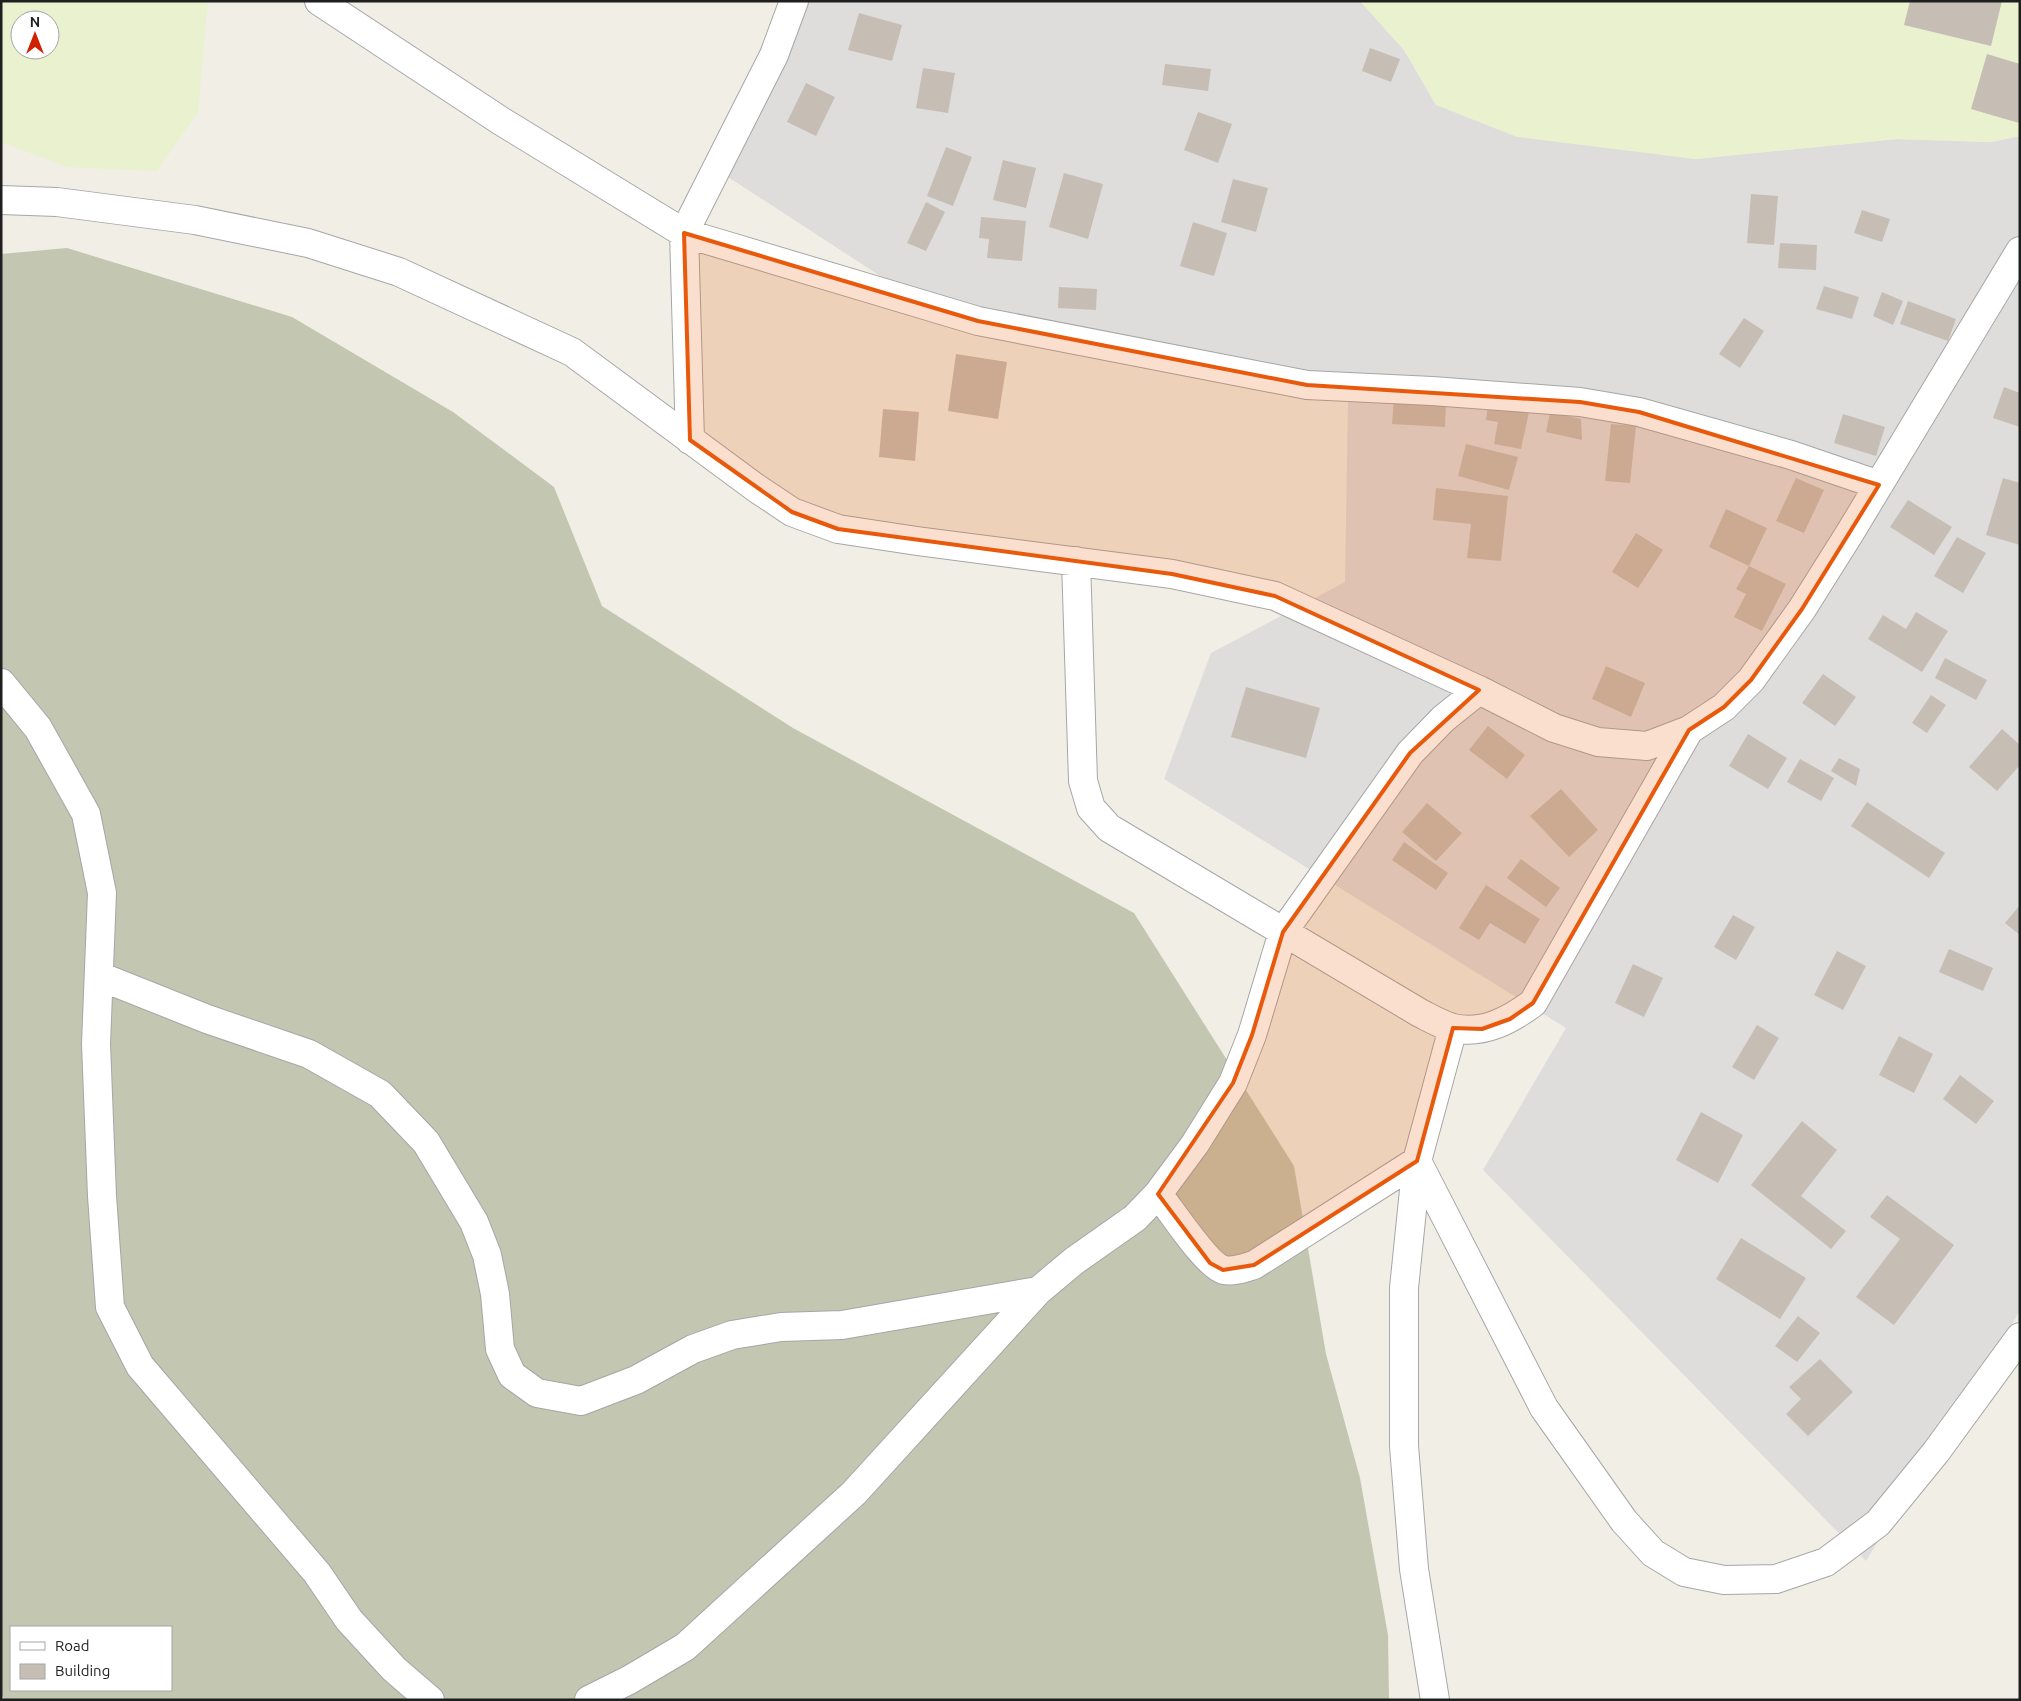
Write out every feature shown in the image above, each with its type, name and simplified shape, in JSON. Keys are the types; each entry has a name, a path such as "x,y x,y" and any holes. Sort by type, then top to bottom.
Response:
{"street":[{"path":"319,1 501,121 684,233 978,321 1307,385 1432,391 1580,402 1639,412 1880,484"},
{"path":"690,440 684,233 774,55 794,1"},
{"path":"1,200 57,202 195,220 308,243 399,272 572,352 690,440 792,512 838,529 1172,574 1276,596 1479,690 1554,728 1598,742 1647,746 1689,730 1724,707 1751,680 1802,610 2020,252"},
{"path":"1076,561 1083,781 1092,808 1109,828 1420,1013 1453,1028 1482,1029 1510,1019 1533,1003 1689,730"},
{"path":"1,683 38,728 86,814 102,893 98,1082 102,1196 110,1307 140,1366 316,1572 349,1620 394,1669 430,1700"},
{"path":"589,1700 629,1680 685,1646 847,1500 1038,1291 1074,1261 1136,1218 1158,1194 1233,1083 1252,1035 1283,932 1410,753 1443,719 1479,690"},
{"path":"99,976 208,1019 309,1054 380,1094 426,1142 474,1222 488,1262 495,1294 500,1349 512,1375 537,1393 581,1401 636,1380 693,1349 732,1335 780,1327 842,1325 1038,1291"},
{"path":"1434,1700 1414,1569 1404,1446 1404,1288 1417,1161 1453,1028"},
{"path":"1158,1194 1210,1262 1223,1270 1236,1270 1254,1265 1417,1161"},
{"path":"1417,1161 1544,1408 1624,1521 1653,1553 1684,1572 1724,1580 1776,1579 1826,1562 1878,1523 1936,1452 2020,1337"}],"highlighted area":[{"path":"684,233 978,321 1307,385 1580,402 1639,412 1879,485 1802,609 1751,680 1724,707 1689,730 1533,1003 1510,1019 1482,1029 1453,1028 1417,1161 1254,1265 1223,1270 1210,1263 1158,1194 1233,1083 1252,1035 1283,932 1410,753 1479,690 1275,596 1172,574 838,529 792,512 690,440"}],"shaded area":[{"path":"1,1 208,1 198,112 157,171 67,167 1,142"},
{"path":"801,1 1360,1 1404,50 1436,105 1695,159 1897,139 1991,142 2020,136 2020,1311 1866,1561 1483,1170 1566,1028 1164,779 1211,653 1345,582 1348,402 894,285 728,177"},
{"path":"1360,1 2020,1 2020,136 1991,142 1897,139 1695,159 1517,137 1436,105 1404,50"},
{"path":"67,248 292,317 453,412 554,487 602,606 793,728 1134,913 1294,1166 1326,1354 1360,1478 1388,1635 1389,1700 5,1700 1,1694 1,254"}],"building":[{"path":"1910,1 2002,1 1991,46 1904,25"},
{"path":"859,13 902,25 892,61 848,50"},
{"path":"1370,48 1400,59 1391,82 1362,71"},
{"path":"1987,54 2020,64 2019,123 1971,109"},
{"path":"1165,64 1211,69 1208,91 1162,85"},
{"path":"923,68 955,73 948,113 916,108"},
{"path":"806,83 835,97 816,136 787,122"},
{"path":"1198,112 1232,124 1218,163 1184,150"},
{"path":"946,147 972,157 953,206 927,196"},
{"path":"1003,160 1036,168 1026,208 993,200"},
{"path":"1064,173 1103,184 1088,239 1049,227"},
{"path":"1233,179 1268,188 1256,232 1221,222"},
{"path":"1751,194 1778,196 1774,245 1747,243"},
{"path":"926,202 945,212 926,251 907,243"},
{"path":"1862,210 1890,219 1882,242 1854,233"},
{"path":"981,217 1026,221 1022,261 987,258 989,239 979,238"},
{"path":"1193,222 1227,233 1214,276 1180,266"},
{"path":"1780,243 1817,245 1816,270 1778,268"},
{"path":"1824,286 1859,297 1852,319 1816,309"},
{"path":"1059,287 1097,289 1096,310 1058,308"},
{"path":"1882,292 1903,301 1893,325 1873,316"},
{"path":"1908,301 1956,319 1948,341 1900,324"},
{"path":"1744,318 1764,331 1740,368 1719,354"},
{"path":"956,354 1007,362 998,419 948,411"},
{"path":"2004,387 2020,393 2020,427 1993,418"},
{"path":"1394,398 1446,401 1445,427 1392,424"},
{"path":"1488,405 1529,412 1521,449 1494,444 1498,422 1486,420"},
{"path":"883,409 919,412 915,461 879,457"},
{"path":"1550,412 1581,419 1582,440 1546,432"},
{"path":"1843,414 1885,427 1876,456 1834,443"},
{"path":"1611,424 1636,426 1630,483 1605,481"},
{"path":"1466,444 1518,457 1509,490 1458,476"},
{"path":"1796,478 1824,490 1804,533 1776,521"},
{"path":"2003,478 2020,483 2020,545 1986,535"},
{"path":"1436,488 1508,496 1501,561 1467,558 1471,524 1433,520"},
{"path":"1908,500 1952,527 1934,555 1890,527"},
{"path":"1726,509 1767,528 1749,566 1709,547"},
{"path":"1636,533 1663,550 1638,588 1612,572"},
{"path":"1957,537 1986,553 1963,593 1934,576"},
{"path":"1749,566 1786,584 1762,631 1734,617 1746,594 1736,589"},
{"path":"1916,612 1948,631 1922,672 1868,639 1883,615 1906,629"},
{"path":"1945,658 1987,680 1976,700 1935,678"},
{"path":"1606,666 1645,683 1631,717 1592,699"},
{"path":"1823,674 1856,697 1835,726 1802,703"},
{"path":"1246,687 1320,708 1306,758 1231,737"},
{"path":"1931,695 1946,705 1927,733 1912,723"},
{"path":"1488,726 1525,755 1507,779 1469,750"},
{"path":"2002,729 2020,745 2020,765 1997,791 1969,767"},
{"path":"1748,734 1787,758 1768,789 1729,766"},
{"path":"1839,758 1860,769 1856,786 1831,771"},
{"path":"1800,759 1834,778 1821,801 1787,782"},
{"path":"1561,789 1598,830 1569,857 1530,816"},
{"path":"1867,802 1945,853 1929,878 1851,826"},
{"path":"1427,803 1462,833 1436,861 1402,832"},
{"path":"1404,842 1448,873 1436,890 1392,860"},
{"path":"1521,859 1560,888 1546,907 1507,878"},
{"path":"1486,885 1540,919 1525,944 1490,923 1479,940 1459,928"},
{"path":"2020,905 2020,935 2005,923"},
{"path":"1733,915 1755,927 1736,960 1714,947"},
{"path":"1949,949 1993,968 1983,991 1939,972"},
{"path":"1837,951 1866,966 1843,1010 1814,995"},
{"path":"1633,964 1663,978 1644,1017 1615,1003"},
{"path":"1757,1025 1779,1038 1754,1080 1732,1067"},
{"path":"1899,1036 1933,1054 1914,1093 1879,1075"},
{"path":"1960,1075 1994,1101 1976,1124 1943,1099"},
{"path":"1701,1112 1743,1135 1718,1183 1676,1160"},
{"path":"1802,1121 1837,1150 1801,1196 1846,1231 1831,1249 1751,1185"},
{"path":"1887,1195 1954,1245 1894,1325 1856,1297 1900,1239 1870,1217"},
{"path":"1741,1238 1806,1278 1780,1319 1716,1279"},
{"path":"1798,1316 1820,1333 1797,1362 1775,1346"},
{"path":"1820,1359 1853,1392 1808,1436 1786,1414 1801,1399 1789,1387"}]}
